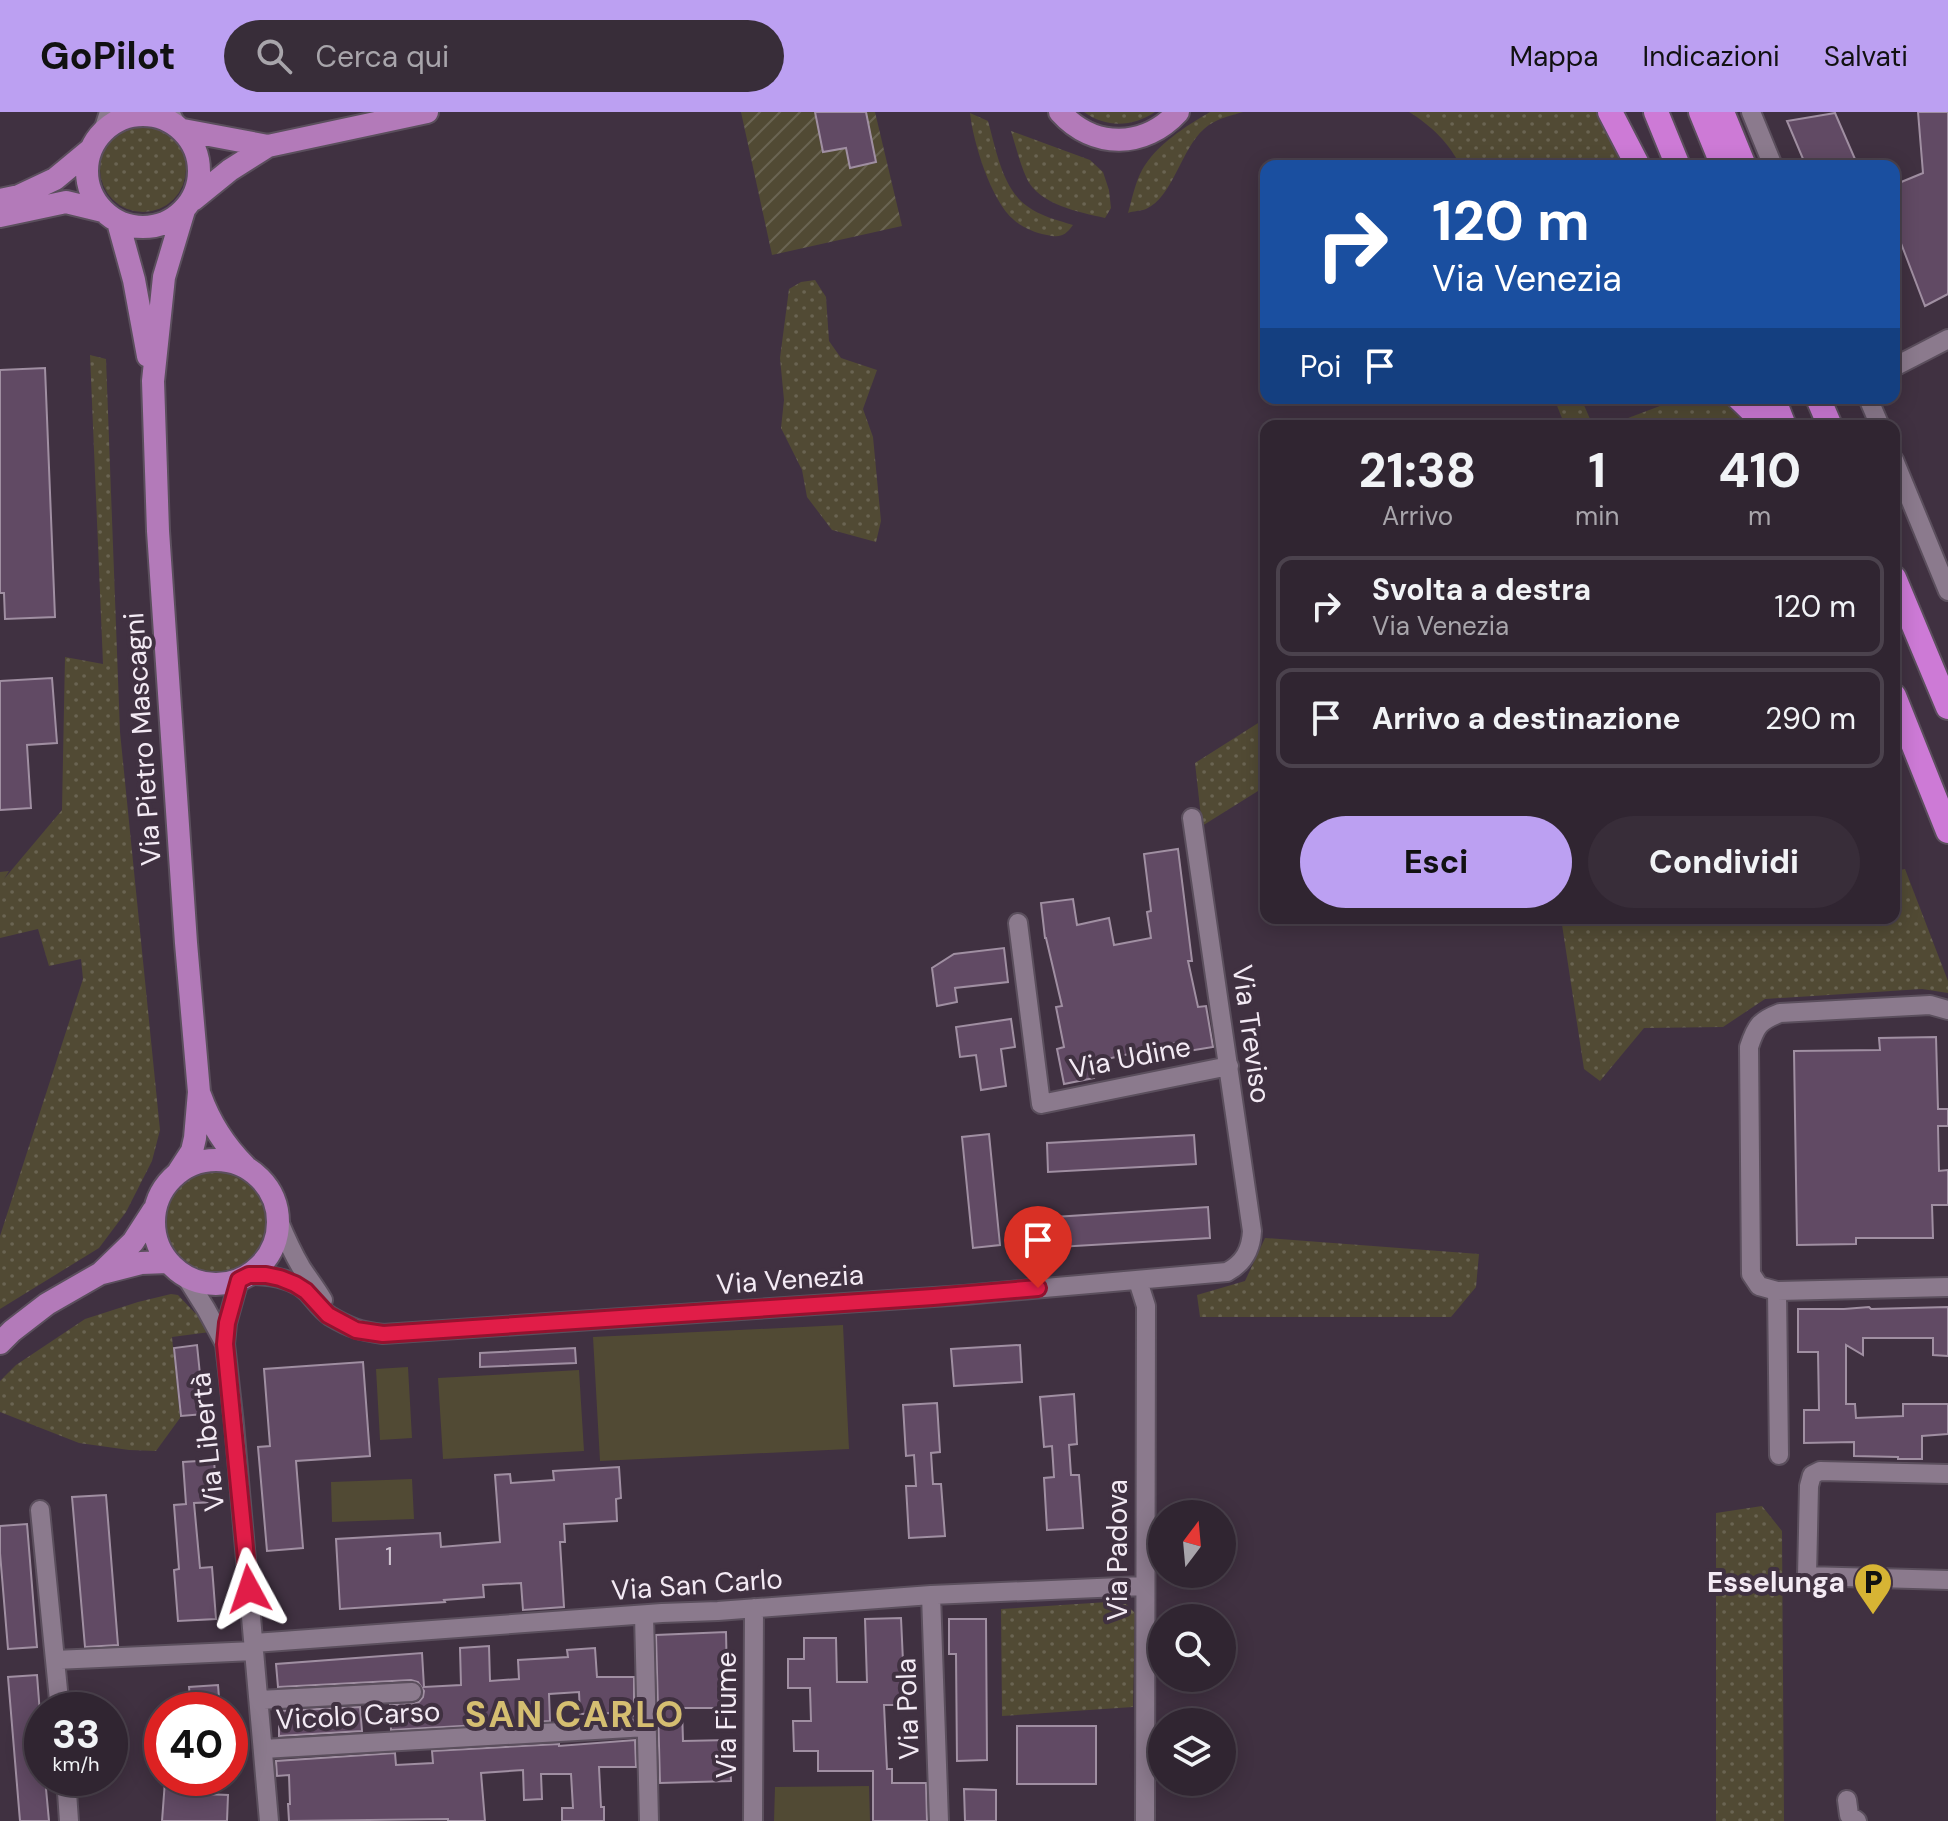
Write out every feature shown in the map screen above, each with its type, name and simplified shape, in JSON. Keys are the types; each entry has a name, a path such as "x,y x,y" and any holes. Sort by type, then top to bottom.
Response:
{"highway":[{"path":"1613,112 1635,160"},
{"path":"1656,112 1676,160"},
{"path":"1701,112 1721,160"},
{"path":"1722,112 1742,160"},
{"path":"1745,404 1762,420"},
{"path":"1900,592 1948,707"},
{"path":"1900,711 1948,831"}],"main road":[{"path":"0,216 66,202 135,227 153,227 170,221 230,170 268,146 427,112"},
{"path":"1043,112 1063,115 1087,133 1124,140 1161,128 1178,112"},
{"path":"0,200 19,196 55,179 101,131 125,117 151,114 268,146"},
{"path":"176,122 194,146 200,164 199,183 188,206"},
{"path":"101,131 87,162 86,176 89,189 110,216"},
{"name":"Via Pietro Mascagni","path":"179,1171 192,1151 199,1092 158,531 153,381 164,277 188,206"},
{"name":"Via Pietro Mascagni","path":"110,216 134,280 153,381"},
{"name":"Via Pietro Mascagni","path":"199,1092 219,1135 246,1167"},
{"path":"0,1343 47,1304 101,1273 133,1242 154,1210 163,1188 179,1171 191,1164 219,1159 246,1167 256,1174 277,1207 278,1230 265,1260 244,1278 212,1284 199,1282 186,1277 168,1262 154,1232 154,1210"},
{"path":"101,1273 141,1263 168,1262"}],"street":[{"path":"1751,112 1771,160"},
{"path":"1900,364 1948,339"},
{"path":"1900,475 1948,591"},
{"name":"Via Treviso","path":"1192,818 1252,1231 1251,1244 1245,1257"},
{"name":"Via Udine","path":"1018,923 1041,1104 1229,1066"},
{"path":"1948,1010 1930,1005 1780,1013 1765,1019 1755,1029 1749,1047 1751,1274 1759,1286 1777,1291 1948,1287"},
{"path":"278,1219 302,1269 336,1319"},
{"name":"Via Venezia","path":"244,1278 266,1275 295,1284 306,1291 328,1315 356,1330 383,1334 1138,1281 1227,1272 1238,1266 1245,1257"},
{"name":"Via Libertà","path":"186,1277 225,1344"},
{"name":"Via Libertà","path":"244,1278 227,1323 225,1344 269,1821"},
{"name":"Via Padova","path":"1138,1281 1146,1306 1145,1821"},
{"path":"1777,1291 1779,1455"},
{"path":"1948,1474 1820,1471 1812,1475 1809,1486 1807,1576 1948,1580"},
{"path":"40,1510 58,1692"},
{"name":"Via San Carlo","path":"55,1660 125,1658 644,1615 931,1595 1144,1586"},
{"name":"Via Pola","path":"931,1595 939,1821"},
{"name":"Via Fiume","path":"753,1821 754,1608"},
{"path":"644,1615 649,1821"},
{"path":"259,1700 412,1692"},
{"name":"Vicolo Carso","path":"263,1749 647,1727"},
{"path":"67,1796 69,1821"},
{"path":"1847,1800 1849,1815 1857,1821"}],"shaded area":[{"path":"741,112 875,112 902,226 772,255"},
{"path":"1084,112 1155,112 1138,121 1120,124 1101,121"},
{"path":"1210,112 1243,112 1217,120 1204,129 1155,203 1146,209 1128,213 1137,180 1155,152"},
{"path":"1409,112 1598,112 1619,160 1457,160 1439,135"},
{"path":"970,113 988,121 1001,167 1018,198 1037,212 1073,225 1067,232 1055,236 1038,233 1021,225 1006,211 984,170"},
{"path":"143,126 167,133 179,145 186,169 179,193 167,205 143,212 119,205 107,193 100,169 107,145 119,133"},
{"path":"1011,131 1090,160 1103,172 1111,208 1105,218 1061,206 1033,188"},
{"path":"815,280 826,297 829,341 841,358 877,370 863,409 873,437 881,521 876,542 832,530 807,497 802,470 781,428 784,400 780,358 789,289 801,282"},
{"path":"90,355 106,359 120,732 160,1130 152,1161 126,1212 99,1248 0,1309 0,1236 83,979 81,959 49,966 38,929 0,938 0,872 9,871 4,879 62,810 65,657 103,664"},
{"path":"1556,404 1584,404 1590,420 1563,420"},
{"path":"1665,404 1732,404 1741,420 1623,420"},
{"path":"1260,722 1260,790 1202,826 1195,763"},
{"path":"1905,869 1948,981 1948,993 1922,989 1765,999 1723,1027 1644,1028 1600,1081 1584,1069 1562,924 1900,924 1900,870"},
{"path":"215,1168 235,1172 253,1183 264,1201 268,1221 264,1241 253,1259 235,1270 215,1274 195,1270 177,1259 166,1241 162,1221 166,1201 177,1183 195,1172"},
{"path":"1265,1238 1479,1254 1476,1287 1451,1317 1200,1317 1197,1295 1245,1281"},
{"path":"171,1294 178,1295 195,1313 203,1313 210,1332 172,1337 180,1418 156,1451 79,1443 0,1412 0,1381 16,1365 85,1319"},
{"path":"843,1325 849,1449 600,1461 593,1337"},
{"path":"408,1367 412,1438 380,1440 376,1369"},
{"path":"579,1370 584,1451 443,1459 438,1378"},
{"path":"412,1479 414,1519 332,1522 331,1482"},
{"path":"1762,1506 1782,1531 1784,1821 1716,1821 1716,1513"},
{"path":"1123,1601 1135,1613 1133,1707 1002,1716 1001,1609"},
{"path":"869,1786 870,1821 774,1821 775,1787"}],"building":[{"path":"815,112 866,112 876,162 850,168 846,148 823,152"},
{"path":"1918,112 1948,112 1948,294 1925,306 1900,241 1900,183 1923,173"},
{"path":"1835,113 1855,160 1803,160 1787,121"},
{"path":"45,368 55,617 5,619 4,593 0,593 0,370"},
{"path":"52,678 57,743 27,745 31,808 0,810 0,681"},
{"path":"1178,849 1192,961 1188,961 1198,1007 1206,1006 1213,1047 1182,1052 1180,1042 1090,1063 1094,1078 1064,1084 1057,1049 1064,1047 1056,1007 1062,1006 1045,938 1041,903 1073,899 1077,925 1109,918 1114,945 1151,938 1144,854"},
{"path":"1004,948 1008,982 955,988 957,1002 937,1006 932,968 954,954"},
{"path":"1011,1019 1015,1047 1001,1049 1006,1086 981,1090 976,1055 960,1057 956,1027"},
{"path":"1936,1037 1938,1109 1948,1109 1948,1126 1938,1126 1939,1171 1948,1170 1948,1205 1932,1205 1933,1238 1856,1238 1856,1244 1797,1245 1794,1051 1880,1050 1879,1038"},
{"path":"989,1134 1000,1245 973,1248 962,1137"},
{"path":"1194,1135 1196,1164 1048,1172 1047,1143"},
{"path":"1208,1207 1210,1238 1041,1248 1039,1218"},
{"path":"1948,1307 1948,1356 1933,1355 1933,1338 1863,1338 1863,1355 1846,1345 1846,1404 1855,1404 1856,1418 1903,1416 1903,1404 1948,1404 1948,1434 1922,1436 1922,1459 1854,1456 1854,1442 1804,1443 1804,1410 1819,1410 1818,1352 1798,1352 1798,1309"},
{"path":"197,1345 204,1414 181,1416 174,1348"},
{"path":"1020,1345 1022,1382 954,1386 951,1349"},
{"path":"575,1348 576,1363 480,1367 480,1353"},
{"path":"363,1362 370,1456 296,1461 303,1548 267,1551 258,1447 270,1446 264,1369"},
{"path":"1074,1394 1077,1444 1069,1445 1071,1475 1079,1475 1083,1528 1047,1530 1044,1478 1054,1477 1052,1446 1044,1447 1040,1397"},
{"path":"937,1403 940,1452 931,1453 933,1484 941,1484 945,1536 909,1538 906,1486 916,1486 914,1455 906,1456 903,1405"},
{"path":"214,1460 217,1502 194,1503 200,1568 212,1567 216,1619 178,1621 174,1570 179,1569 174,1505 186,1504 183,1462"},
{"path":"619,1467 621,1498 616,1499 617,1521 564,1524 565,1542 560,1542 564,1607 523,1610 521,1583 483,1585 484,1597 340,1609 336,1539 440,1533 441,1547 500,1542 495,1475 510,1474 511,1483 554,1480 553,1471"},
{"path":"106,1495 118,1645 85,1647 72,1497"},
{"path":"27,1524 37,1647 8,1649 0,1526"},
{"path":"901,1618 905,1705 884,1705 887,1769 892,1769 892,1783 926,1783 927,1821 873,1821 873,1771 818,1771 818,1751 794,1751 793,1721 811,1721 810,1688 788,1688 788,1659 804,1659 804,1638 836,1638 837,1682 867,1682 865,1619"},
{"path":"949,1619 986,1619 987,1760 957,1761 956,1654 949,1654"},
{"path":"726,1632 727,1678 734,1678 734,1708 682,1708 683,1741 729,1740 731,1781 660,1783 656,1635"},
{"path":"489,1646 490,1681 519,1679 518,1660 568,1657 567,1650 595,1648 597,1677 634,1677 634,1716 580,1714 579,1692 549,1694 550,1721 391,1730 390,1705 419,1702 424,1691 418,1682 278,1687 276,1664 422,1653 424,1687 461,1685 460,1648"},
{"path":"37,1675 38,1692 24,1692 24,1796 47,1796 49,1821 20,1821 8,1677"},
{"path":"218,1685 219,1692 189,1692 189,1687"},
{"path":"360,1707 362,1731 279,1736 279,1711"},
{"path":"1017,1726 1096,1726 1096,1784 1017,1784"},
{"path":"635,1740 636,1767 599,1767 604,1821 562,1821 562,1808 573,1808 571,1774 541,1774 542,1799 524,1800 523,1770 481,1773 485,1821 289,1821 289,1775 277,1776 276,1761 395,1753 396,1765 433,1763 432,1751"},
{"path":"964,1789 996,1790 996,1821 965,1821"},
{"path":"164,1796 228,1796 227,1821 162,1821"}],"place":[{"name":"Esselunga","path":"1873,1616"}],"district":[{"name":"SAN CARLO","path":"575,1714"}],"route":[{"path":"249,1589 225,1344 233,1296 239,1280 249,1275 266,1275 295,1284 306,1291 328,1315 356,1330 383,1334 1038,1288"}]}
